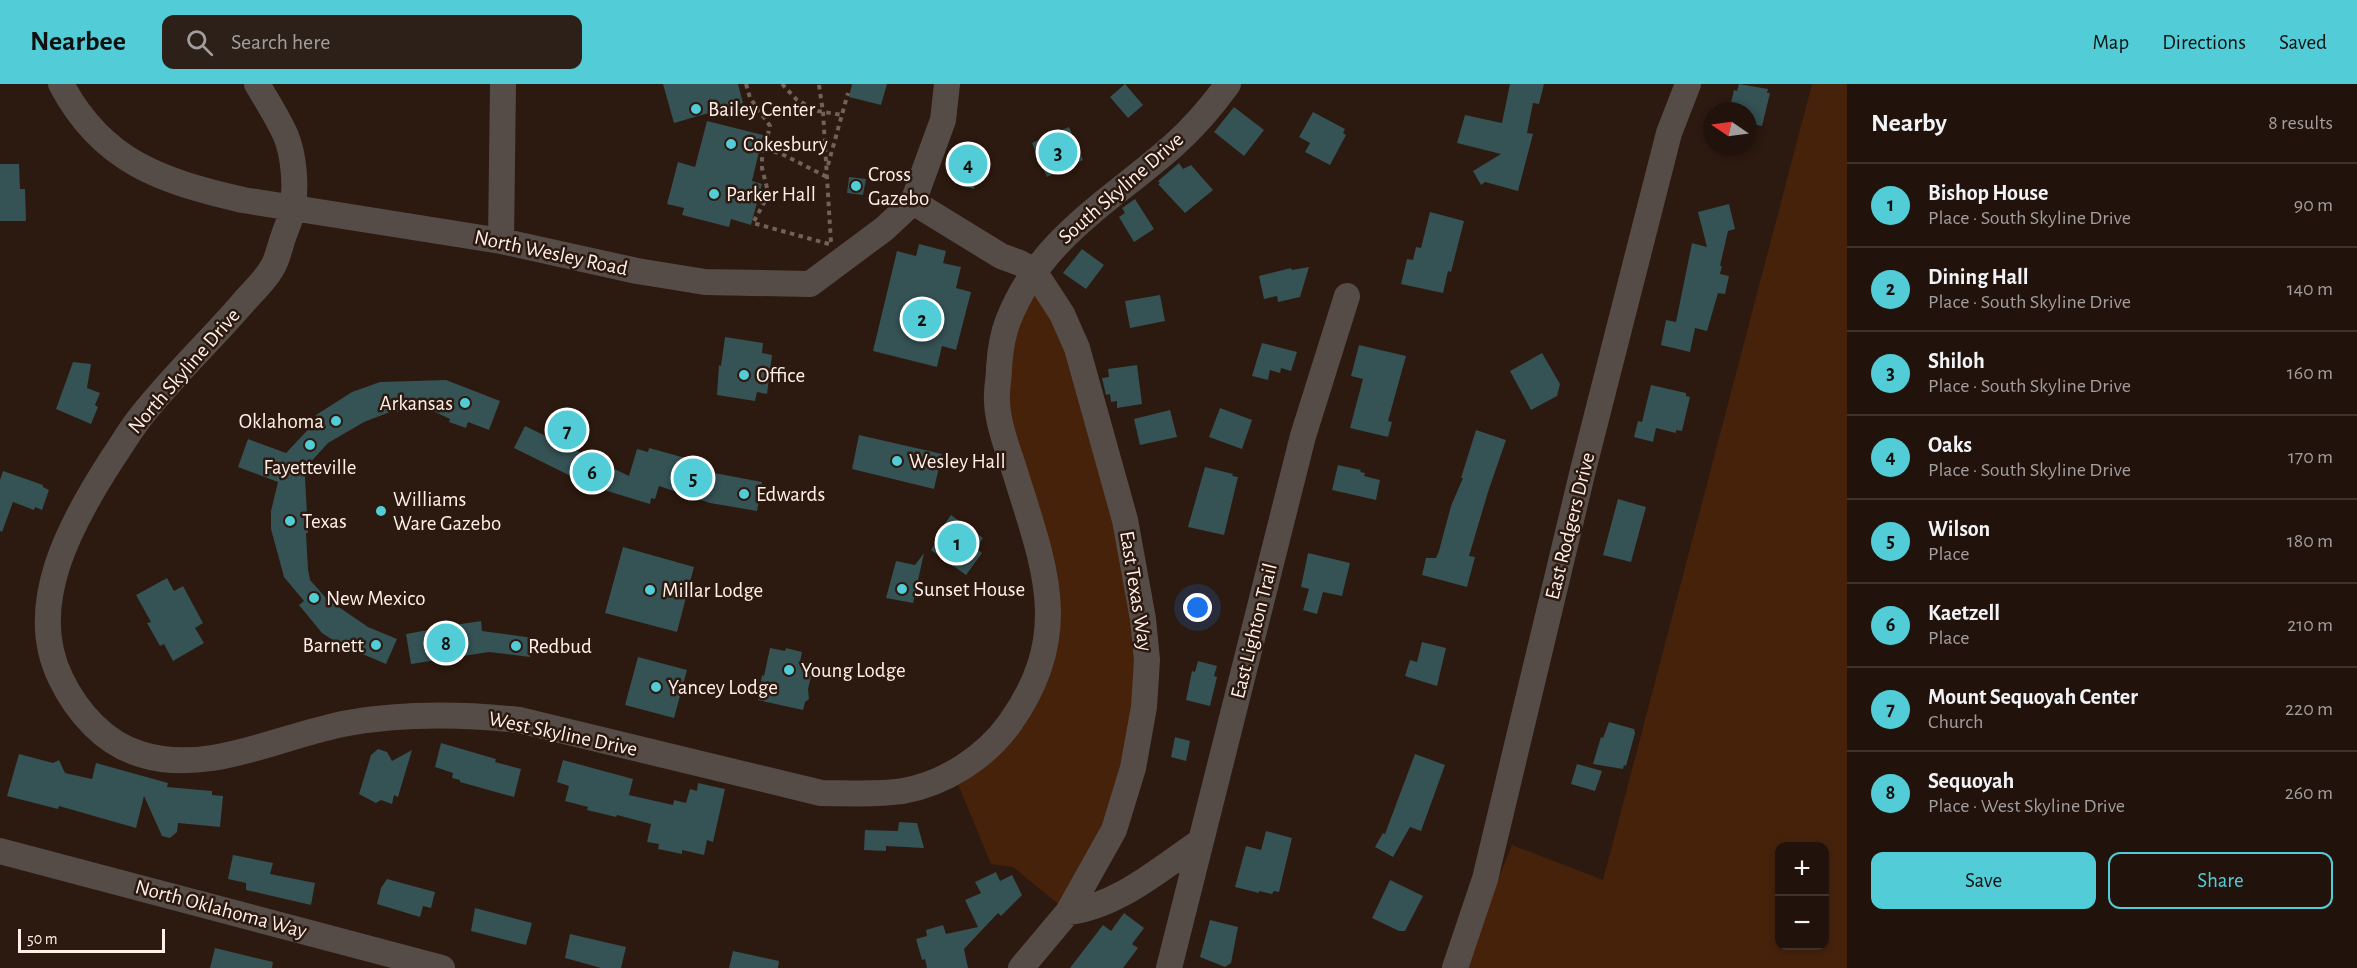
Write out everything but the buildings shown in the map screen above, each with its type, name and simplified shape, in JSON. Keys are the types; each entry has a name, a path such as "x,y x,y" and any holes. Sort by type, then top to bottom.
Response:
{"street":[{"name":"North Wesley Road","path":"61,84 85,121 106,145 127,160 202,190 243,200 501,241 637,271 705,282 810,284 836,253"},
{"name":"North Skyline Drive","path":"68,694 55,668 49,643 47,619 51,587 60,557 84,505 139,419 273,268 293,207 293,166 286,137 257,84"},
{"path":"501,241 503,84"},
{"path":"836,253 884,229 913,202 943,120 946,84"},
{"name":"South Skyline Drive","path":"867,793 904,791 936,782 972,760 1002,733 1027,699 1042,660 1048,627 1048,594 1042,558 1005,442 997,403 1001,348 1008,321 1034,271 1054,246 1075,225 1174,145 1209,110 1228,84"},
{"name":"East Rodgers Drive","path":"1455,968 1485,879 1583,470 1669,133 1688,84"},
{"path":"913,202 1001,256 1034,271"},
{"name":"East Texas Way","path":"1021,968 1068,912 1114,830 1133,768 1144,707 1147,660 1143,619 1125,520 1077,348 1062,314 1034,271"},
{"name":"East Lighton Trail","path":"1169,968 1310,409 1347,296"},
{"name":"West Skyline Drive","path":"68,694 90,723 112,741 140,754 172,760 212,760 315,729 353,722 433,714 483,716 519,720 821,793 867,793"},
{"path":"1068,912 1085,910 1110,901 1201,841"},
{"name":"North Oklahoma Way","path":"0,850 442,968"}],"path":[{"path":"746,84 750,98 770,126 762,168 767,188 761,211 753,223 836,253 819,85"},
{"path":"782,84 797,100 823,112 842,115"},
{"path":"827,167 848,93"},
{"path":"765,149 782,154 828,178"}],"shaded area":[{"path":"1812,84 1847,84 1847,968 1462,968 1512,845 1603,880"},
{"path":"1034,271 1065,320 1143,619 1133,768 1068,912 1013,867 991,864 953,772 1002,733 1048,627 997,403"}],"place":[{"name":"Bailey Center","path":"696,109"},
{"name":"Cokesbury","path":"731,144"},
{"name":"Shiloh","path":"1058,152"},
{"name":"Oaks","path":"968,164"},
{"name":"Cross Gazebo","path":"856,186"},
{"name":"Parker Hall","path":"714,194"},
{"name":"Dining Hall","path":"922,319"},
{"name":"Office","path":"744,375"},
{"name":"Arkansas","path":"465,403"},
{"name":"Oklahoma","path":"336,421"},
{"name":"Mount Sequoyah Center","path":"567,430"},
{"name":"Fayetteville","path":"310,445"},
{"name":"Wesley Hall","path":"897,461"},
{"name":"Kaetzell","path":"592,472"},
{"name":"Wilson","path":"693,478"},
{"name":"Edwards","path":"744,494"},
{"name":"Williams Ware Gazebo","path":"381,511"},
{"name":"Texas","path":"290,521"},
{"name":"Bishop House","path":"957,543"},
{"name":"Sunset House","path":"902,589"},
{"name":"Millar Lodge","path":"650,590"},
{"name":"New Mexico","path":"314,598"},
{"name":"Sequoyah","path":"446,643"},
{"name":"Barnett","path":"376,645"},
{"name":"Redbud","path":"516,646"},
{"name":"Young Lodge","path":"789,670"},
{"name":"Yancey Lodge","path":"656,687"}]}
